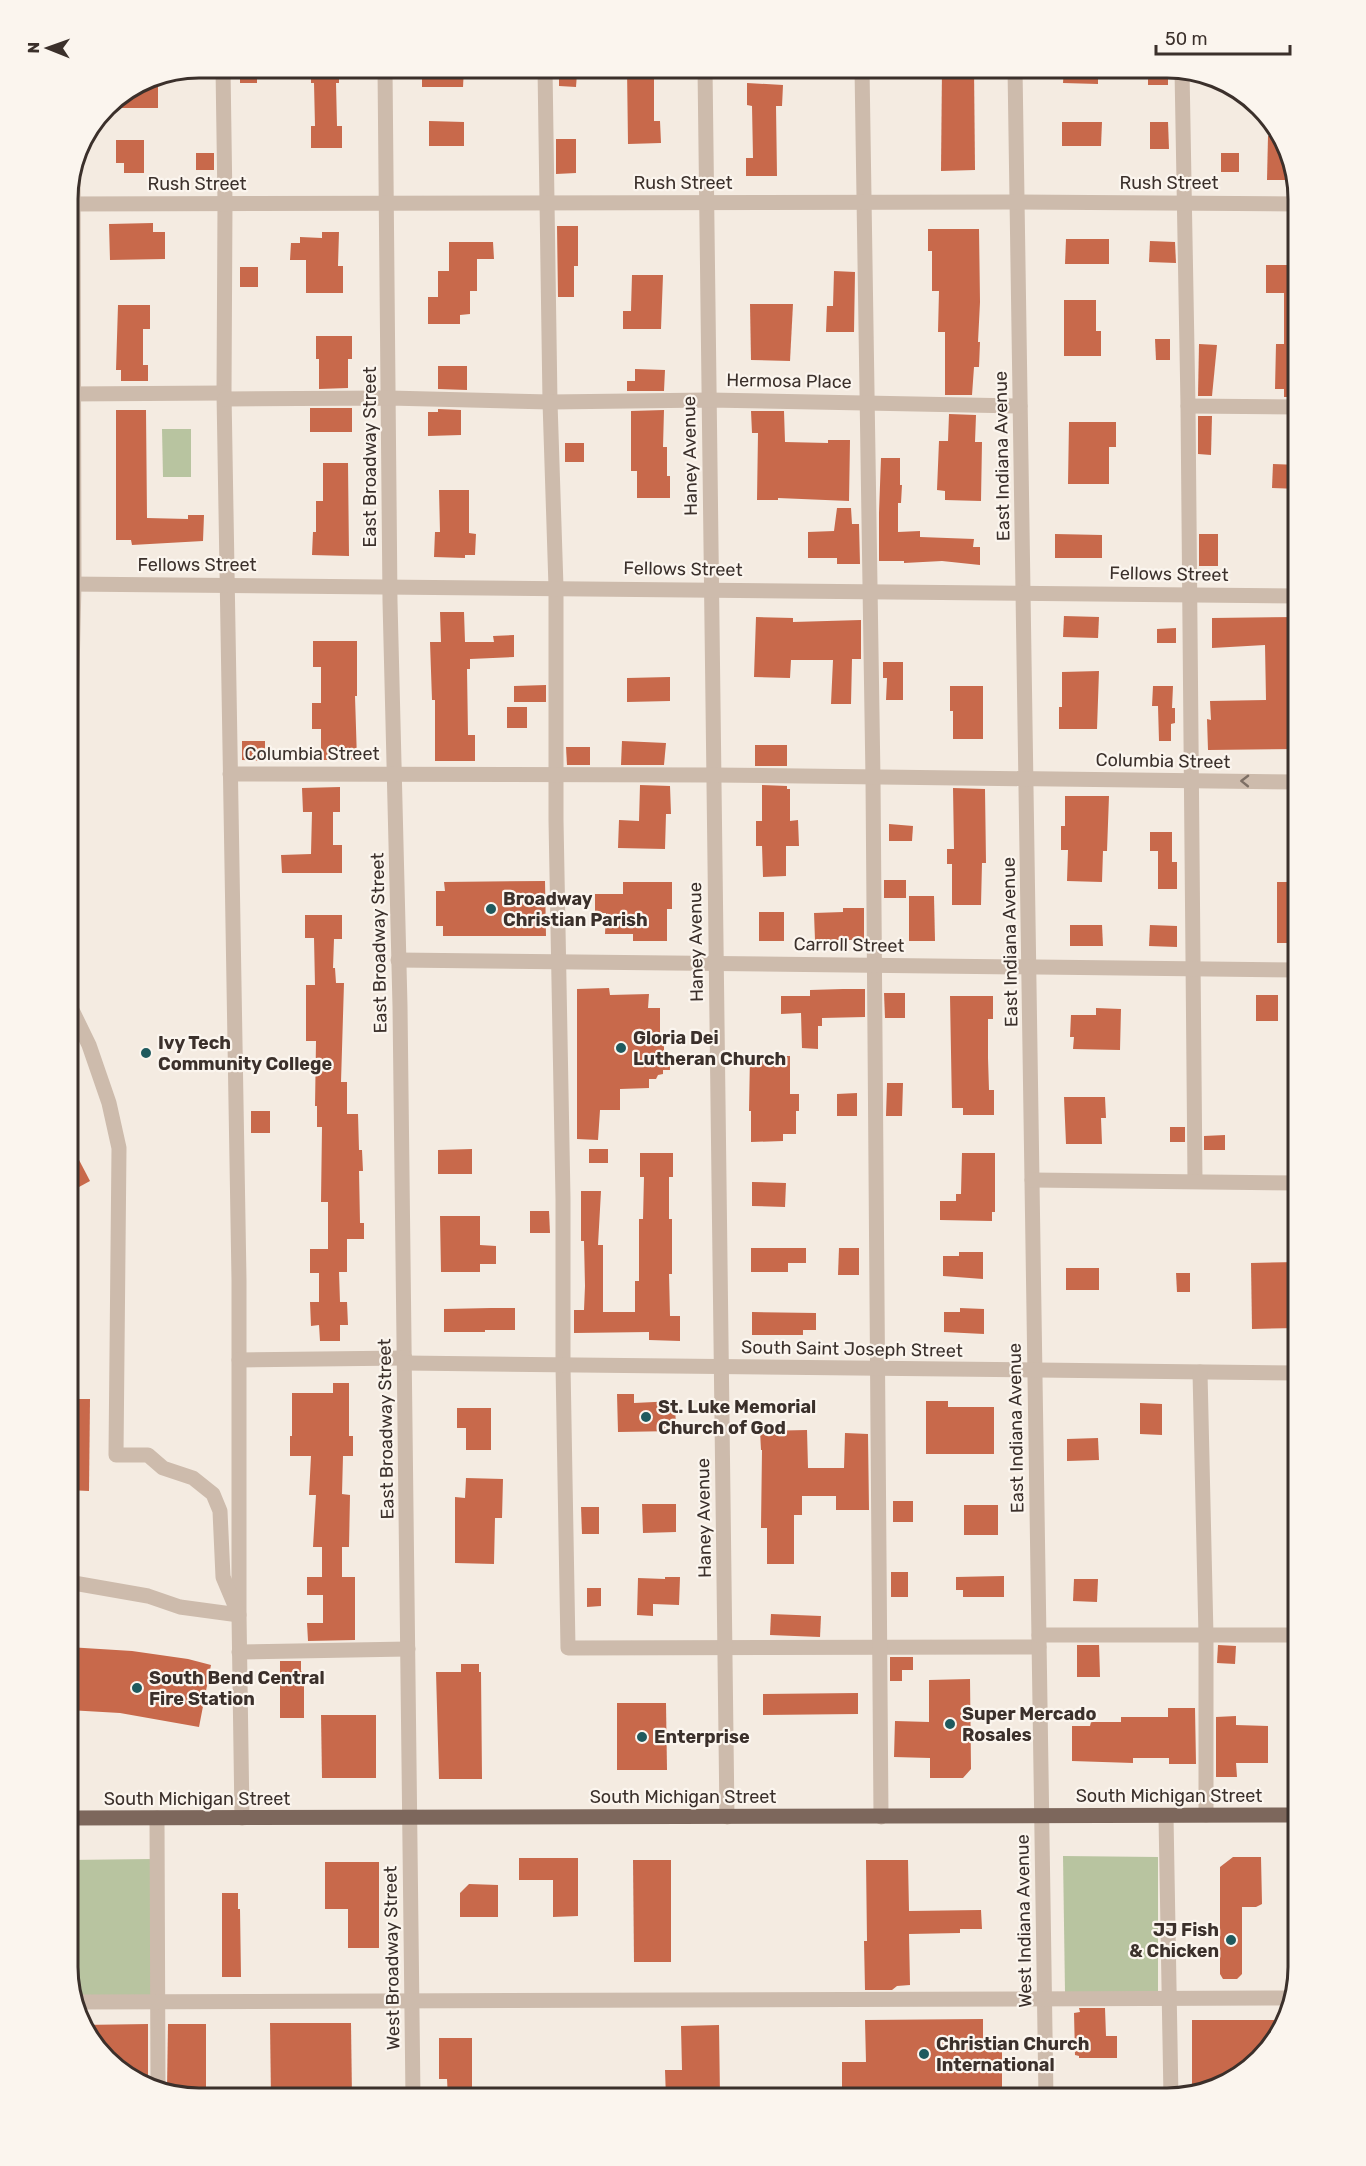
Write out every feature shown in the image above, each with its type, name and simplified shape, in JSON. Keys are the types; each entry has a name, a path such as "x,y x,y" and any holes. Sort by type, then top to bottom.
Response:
{"main road":[{"name":"South Michigan Street","path":"78,1818 1288,1815"}],"street":[{"path":"223,78 225,396 239,1360 239,1652 242,1818"},
{"name":"East Broadway Street","path":"385,78 390,586 405,1361 409,1817"},
{"path":"545,78 555,587 568,1648 879,1647 1288,1635"},
{"name":"Haney Avenue","path":"705,78 727,1817"},
{"path":"862,78 873,779 881,1817"},
{"name":"East Indiana Avenue","path":"1015,78 1042,1815"},
{"path":"1182,79 1188,406 1195,1181"},
{"name":"Rush Street","path":"78,204 547,202 1288,204"},
{"name":"Hermosa Place","path":"78,394 550,402 709,400 868,402 1020,406"},
{"path":"1188,406 1288,408"},
{"name":"Fellows Street","path":"78,584 1288,596"},
{"name":"Columbia Street","path":"230,774 1288,782"},
{"name":"Carroll Street","path":"398,960 1288,970"},
{"path":"78,1022 89,1045 109,1103 119,1148 116,1455 148,1455 163,1468 193,1478 213,1494 220,1511 223,1576 239,1615"},
{"path":"1032,1180 1288,1183"},
{"name":"South Saint Joseph Street","path":"239,1360 1288,1373"},
{"path":"1200,1372 1206,1636 1206,1815"},
{"path":"78,1584 148,1596 180,1607 239,1615"},
{"path":"239,1652 408,1649"},
{"name":"West Indiana Avenue","path":"1042,1815 1046,2088"},
{"path":"1166,1816 1171,2088"},
{"name":"West Broadway Street","path":"409,1817 413,2088"},
{"path":"157,1818 159,2082"},
{"path":"83,2002 412,1999 1284,1998"}],"green space":[{"path":"162,429 191,429 191,477 163,477"},
{"path":"1063,1856 1158,1857 1158,1992 1065,1992"},
{"path":"153,1859 152,1998 82,1998 78,1975 78,1860"}],"building":[{"path":"240,78 257,78 257,83 240,83"},
{"path":"311,78 339,78 339,83 336,83 337,126 342,126 342,148 311,148 311,126 315,126 314,83 311,83"},
{"path":"422,78 463,78 463,87 422,87"},
{"path":"559,78 577,78 576,87 559,86"},
{"path":"627,78 654,78 654,121 660,121 661,143 628,144"},
{"path":"942,78 974,78 975,170 941,171"},
{"path":"1063,78 1098,78 1098,84 1063,83"},
{"path":"1148,78 1168,78 1168,85 1148,85"},
{"path":"747,83 783,85 782,106 776,106 777,176 746,176 746,158 753,158 752,106 747,105"},
{"path":"158,85 158,108 119,108 145,90"},
{"path":"429,121 464,122 464,146 429,146"},
{"path":"1062,122 1102,122 1101,146 1062,146"},
{"path":"1150,122 1168,122 1169,149 1150,149"},
{"path":"1268,136 1270,136 1282,160 1287,180 1267,180"},
{"path":"556,139 576,139 576,173 556,174"},
{"path":"116,140 144,140 144,173 124,173 124,163 116,163"},
{"path":"196,153 214,153 214,170 196,170"},
{"path":"1221,153 1239,153 1239,172 1221,172"},
{"path":"153,223 153,232 165,232 165,259 110,260 109,224"},
{"path":"557,226 578,226 578,266 574,266 574,297 558,297"},
{"path":"928,229 979,229 979,367 974,367 972,395 945,395 945,332 938,332 939,291 932,291 932,251 928,251"},
{"path":"322,232 339,232 338,266 343,266 343,293 306,293 306,260 290,260 291,243 300,243 300,237 322,238"},
{"path":"1066,239 1109,239 1109,264 1065,264"},
{"path":"1150,241 1175,242 1176,263 1149,262"},
{"path":"449,242 493,242 494,259 477,259 477,291 470,291 470,314 460,315 460,324 428,324 428,297 438,297 438,271 449,271"},
{"path":"1266,265 1288,265 1288,397 1284,397 1284,389 1275,389 1276,344 1284,344 1284,293 1266,293"},
{"path":"240,267 258,267 258,287 240,287"},
{"path":"834,271 855,272 854,332 826,332 827,306 833,306"},
{"path":"632,275 663,275 661,329 623,329 623,311 631,311"},
{"path":"1064,300 1096,300 1096,331 1101,331 1101,356 1064,356"},
{"path":"750,304 793,304 790,361 751,360"},
{"path":"118,305 150,305 150,329 143,329 143,365 148,365 148,381 121,381 121,370 116,370"},
{"path":"316,336 352,336 352,359 348,359 348,388 319,389"},
{"path":"1155,339 1170,339 1170,360 1156,360"},
{"path":"1199,344 1217,345 1212,396 1198,396"},
{"path":"438,366 467,366 467,390 438,389"},
{"path":"635,369 665,370 664,391 627,391 627,381 635,381"},
{"path":"310,408 352,408 352,432 310,432"},
{"path":"438,409 461,410 461,435 428,436 428,412 438,412"},
{"path":"116,410 146,410 147,518 188,519 188,515 204,515 203,541 132,545 131,540 116,540"},
{"path":"664,410 663,447 667,447 670,498 637,498 637,471 631,471 631,411"},
{"path":"751,411 784,411 785,442 828,443 828,440 850,440 849,501 778,498 778,500 757,500 758,433 752,433"},
{"path":"949,414 976,415 975,442 982,442 981,501 945,500 945,491 937,490 939,441 948,441"},
{"path":"1198,416 1212,416 1211,455 1198,454"},
{"path":"1069,422 1116,422 1116,447 1109,447 1109,484 1068,484"},
{"path":"565,443 584,443 584,462 565,462"},
{"path":"881,458 900,458 900,485 902,485 901,503 898,503 898,532 920,531 920,537 974,539 973,547 980,547 980,565 942,561 904,563 904,561 879,561"},
{"path":"323,463 348,463 349,556 312,555 313,532 316,532 316,501 323,501"},
{"path":"1273,464 1288,465 1288,489 1272,488"},
{"path":"439,490 469,490 469,533 476,534 475,555 465,555 465,558 434,557 435,532 440,532"},
{"path":"837,508 851,508 852,524 859,524 860,564 837,564 837,558 808,558 808,532 834,531"},
{"path":"1055,534 1102,535 1102,558 1055,558"},
{"path":"1199,534 1218,534 1218,566 1199,566"},
{"path":"440,612 464,612 465,642 494,642 493,636 514,635 514,657 470,659 470,669 467,669 468,735 475,735 475,761 435,761 435,700 432,700 430,642 441,642"},
{"path":"1064,616 1099,617 1098,638 1063,637"},
{"path":"756,617 793,618 793,622 861,620 861,659 852,659 851,704 831,704 833,660 791,660 790,678 754,677"},
{"path":"1288,617 1288,749 1208,750 1207,719 1211,720 1210,701 1266,700 1265,645 1212,648 1212,618"},
{"path":"1176,628 1176,643 1157,643 1157,629"},
{"path":"313,641 357,641 357,696 355,696 357,760 321,760 321,729 312,729 312,703 321,703 321,667 313,667"},
{"path":"883,662 903,662 903,700 886,700 887,678 883,678"},
{"path":"1099,671 1097,729 1059,729 1059,707 1062,707 1062,672"},
{"path":"670,677 670,701 627,702 627,678"},
{"path":"546,685 546,702 514,702 514,686"},
{"path":"950,686 983,686 983,739 953,739"},
{"path":"1153,686 1173,686 1172,708 1175,708 1175,723 1171,724 1171,741 1159,741 1158,706 1152,706"},
{"path":"507,707 527,707 527,728 507,728"},
{"path":"242,741 265,741 265,761 242,760"},
{"path":"622,741 666,743 664,765 621,765"},
{"path":"755,745 787,745 787,766 755,766"},
{"path":"566,747 590,747 590,765 567,765"},
{"path":"640,785 670,786 671,814 666,814 665,849 618,848 619,820 639,821"},
{"path":"762,785 787,786 787,789 790,789 790,821 798,820 799,846 786,846 786,876 763,877 762,846 756,846 756,821 762,821"},
{"path":"340,787 340,812 333,812 333,845 342,845 342,873 282,873 281,855 311,854 312,812 303,812 302,788"},
{"path":"953,788 985,789 986,863 982,863 981,905 952,905 952,864 947,864 947,849 954,849"},
{"path":"1065,796 1109,796 1107,851 1103,851 1102,882 1067,881 1068,850 1061,850 1061,826 1065,826"},
{"path":"889,824 913,826 912,841 889,841"},
{"path":"1150,832 1172,832 1172,862 1177,862 1177,889 1158,889 1158,851 1150,851"},
{"path":"884,880 906,880 906,898 884,898"},
{"name":"Broadway Christian Parish","path":"545,881 546,936 443,936 443,926 436,926 436,891 445,891 444,882"},
{"path":"623,882 672,882 672,909 667,909 667,941 633,941 633,934 605,934 606,913 595,913 595,894 623,894"},
{"path":"1277,882 1288,882 1288,943 1277,943"},
{"path":"909,896 934,896 935,941 909,941"},
{"path":"843,908 864,908 864,940 815,940 814,913 843,912"},
{"path":"759,912 784,912 784,941 759,941"},
{"path":"305,915 342,915 342,939 334,939 333,968 335,968 336,983 344,983 341,1082 347,1082 347,1114 358,1114 359,1150 362,1150 363,1171 359,1171 360,1223 364,1223 364,1239 347,1239 347,1272 339,1272 340,1302 347,1302 348,1325 340,1325 340,1341 320,1341 319,1325 311,1326 310,1302 319,1302 319,1273 310,1273 310,1249 328,1249 328,1202 321,1202 322,1127 317,1127 317,1106 315,1106 316,1041 306,1041 306,985 315,985 314,938 305,938"},
{"path":"1070,925 1102,925 1103,946 1070,946"},
{"path":"1150,925 1177,926 1177,947 1149,946"},
{"name":"Gloria Dei Lutheran Church","path":"609,988 610,995 649,994 648,1008 660,1008 660,1043 664,1043 664,1052 670,1052 670,1070 663,1070 663,1074 658,1075 656,1079 649,1079 649,1088 620,1089 620,1110 600,1110 598,1140 577,1139 577,989"},
{"path":"865,989 865,1017 822,1018 822,1026 818,1026 818,1049 802,1048 801,1013 781,1014 781,996 810,996 810,990"},
{"path":"884,993 905,993 905,1018 885,1018"},
{"path":"1256,995 1278,995 1278,1021 1256,1021"},
{"path":"950,996 993,996 993,1019 988,1019 988,1058 989,1090 994,1090 994,1115 963,1115 963,1108 952,1108"},
{"path":"1096,1008 1121,1009 1120,1050 1073,1049 1074,1037 1070,1037 1071,1015 1096,1015"},
{"path":"750,1056 790,1056 790,1094 799,1094 799,1111 796,1111 796,1134 783,1134 783,1141 751,1142"},
{"path":"887,1083 903,1083 902,1116 886,1116"},
{"path":"857,1093 857,1116 837,1116 837,1094"},
{"path":"1064,1097 1105,1097 1106,1118 1101,1118 1102,1144 1066,1144"},
{"path":"251,1111 270,1111 270,1133 251,1133"},
{"path":"1170,1127 1185,1127 1185,1142 1170,1142"},
{"path":"1225,1135 1225,1150 1204,1150 1204,1136"},
{"path":"472,1149 472,1174 438,1174 438,1150"},
{"path":"589,1149 608,1149 608,1163 589,1163"},
{"path":"640,1153 673,1153 673,1177 669,1177 669,1219 672,1219 672,1274 669,1274 670,1316 680,1316 680,1341 649,1340 649,1332 574,1333 574,1310 584,1310 581,1191 601,1191 598,1245 603,1245 603,1312 635,1312 635,1281 639,1281 639,1219 643,1219 644,1177 640,1177"},
{"path":"962,1153 995,1153 995,1212 992,1212 992,1221 940,1220 940,1201 956,1201 956,1194 961,1194"},
{"path":"78,1158 90,1181 78,1188"},
{"path":"752,1182 786,1183 785,1207 752,1206"},
{"path":"530,1211 549,1211 550,1233 530,1233"},
{"path":"440,1216 480,1216 480,1245 496,1246 496,1264 480,1264 480,1272 441,1272"},
{"path":"751,1248 806,1248 806,1263 788,1263 788,1272 751,1272"},
{"path":"839,1248 859,1248 859,1275 838,1275"},
{"path":"959,1252 983,1252 983,1279 943,1276 943,1256 959,1256"},
{"path":"1288,1262 1288,1328 1252,1329 1251,1263"},
{"path":"1066,1268 1099,1268 1099,1290 1066,1290"},
{"path":"1176,1273 1190,1273 1190,1292 1177,1292"},
{"path":"515,1308 515,1330 444,1332 444,1309"},
{"path":"960,1308 984,1309 984,1334 944,1332 944,1312 960,1312"},
{"path":"752,1312 816,1313 816,1330 803,1330 803,1335 752,1335"},
{"path":"333,1383 349,1383 349,1436 353,1436 353,1456 343,1456 342,1494 350,1495 349,1547 342,1547 342,1577 355,1577 355,1640 308,1641 307,1623 323,1623 323,1595 307,1595 307,1577 322,1577 322,1547 313,1547 316,1495 309,1495 311,1456 290,1456 292,1393 333,1393"},
{"name":"St. Luke Memorial Church of God","path":"617,1394 634,1394 634,1403 675,1401 676,1431 618,1432"},
{"path":"78,1399 90,1399 89,1491 78,1490"},
{"path":"926,1401 948,1401 948,1407 994,1407 994,1454 926,1454"},
{"path":"1140,1403 1162,1404 1162,1435 1140,1434"},
{"path":"457,1408 491,1408 491,1450 466,1450 466,1428 457,1428"},
{"path":"807,1430 808,1468 844,1468 845,1433 868,1434 869,1510 836,1510 836,1496 802,1496 802,1515 794,1515 794,1564 767,1564 767,1528 761,1528 762,1450 760,1431"},
{"path":"1098,1438 1099,1460 1067,1461 1067,1439"},
{"path":"466,1478 503,1479 502,1518 495,1518 494,1564 455,1563 455,1497 465,1498"},
{"path":"893,1501 913,1501 913,1522 893,1522"},
{"path":"642,1504 676,1504 676,1532 643,1533"},
{"path":"964,1505 998,1505 998,1535 964,1535"},
{"path":"581,1507 599,1507 599,1534 582,1534"},
{"path":"891,1572 908,1572 908,1597 891,1597"},
{"path":"1004,1576 1004,1597 963,1597 963,1590 956,1590 956,1577"},
{"path":"665,1577 680,1577 679,1605 653,1604 653,1616 637,1615 638,1578 665,1579"},
{"path":"1074,1579 1098,1579 1097,1602 1073,1601"},
{"path":"587,1588 601,1588 601,1606 587,1607"},
{"path":"771,1614 821,1616 820,1637 770,1635"},
{"path":"1077,1645 1099,1645 1100,1677 1077,1677"},
{"path":"1218,1645 1236,1646 1235,1664 1217,1663"},
{"name":"South Bend Central Fire Station","path":"78,1648 132,1651 188,1659 211,1665 199,1727 120,1713 78,1711"},
{"path":"890,1657 913,1657 913,1670 902,1670 902,1681 890,1681"},
{"path":"280,1661 301,1661 301,1671 304,1674 304,1718 280,1718"},
{"path":"461,1664 479,1664 479,1672 481,1672 482,1779 439,1779 436,1672 461,1672"},
{"name":"Super Mercado Rosales","path":"970,1679 971,1769 963,1778 930,1778 930,1758 894,1757 895,1721 929,1722 929,1680"},
{"path":"858,1693 858,1714 763,1715 763,1694"},
{"name":"Enterprise","path":"617,1703 666,1703 667,1770 617,1770"},
{"path":"1168,1708 1195,1708 1196,1764 1169,1764 1169,1758 1133,1758 1133,1763 1072,1761 1072,1726 1090,1726 1091,1722 1121,1722 1121,1717 1168,1717"},
{"path":"321,1715 376,1715 376,1778 322,1778"},
{"path":"1236,1716 1236,1725 1268,1726 1268,1763 1236,1763 1237,1777 1216,1777 1216,1717"},
{"name":"JJ Fish & Chicken","path":"1233,1857 1261,1857 1262,1904 1256,1907 1242,1907 1242,1974 1237,1979 1223,1979 1220,1974 1220,1867"},
{"path":"519,1858 578,1858 578,1916 553,1917 553,1880 519,1880"},
{"path":"633,1860 671,1860 671,1962 634,1962"},
{"path":"866,1860 908,1860 909,1911 981,1910 982,1929 960,1929 960,1933 909,1934 910,1985 897,1986 892,1990 865,1990"},
{"path":"325,1862 379,1862 379,1948 348,1948 348,1909 325,1909"},
{"path":"469,1884 498,1885 498,1917 460,1917 460,1893"},
{"path":"222,1893 238,1893 241,1977 222,1977"},
{"path":"1079,2008 1105,2008 1106,2036 1117,2036 1117,2058 1079,2058 1075,2055 1074,2013 1080,2012"},
{"name":"Christian Church International","path":"983,2019 983,2046 1002,2045 1002,2088 842,2088 842,2062 866,2062 865,2020"},
{"path":"1192,2020 1276,2020 1258,2047 1247,2058 1221,2076 1192,2086"},
{"path":"270,2023 351,2023 352,2088 271,2088"},
{"path":"148,2024 148,2077 119,2058 92,2025"},
{"path":"168,2024 206,2024 206,2088 167,2084"},
{"path":"719,2025 720,2088 666,2088 665,2070 682,2070 681,2026"},
{"path":"439,2038 472,2038 472,2088 447,2088 447,2079 439,2079"}],"place":[{"name":"Broadway Christian Parish","path":"491,909"},
{"name":"Gloria Dei Lutheran Church","path":"621,1048"},
{"name":"Ivy Tech Community College","path":"146,1053"},
{"name":"St. Luke Memorial Church of God","path":"646,1417"},
{"name":"South Bend Central Fire Station","path":"137,1688"},
{"name":"Super Mercado Rosales","path":"950,1724"},
{"name":"Enterprise","path":"642,1737"},
{"name":"JJ Fish & Chicken","path":"1231,1940"},
{"name":"Christian Church International","path":"924,2054"}]}
